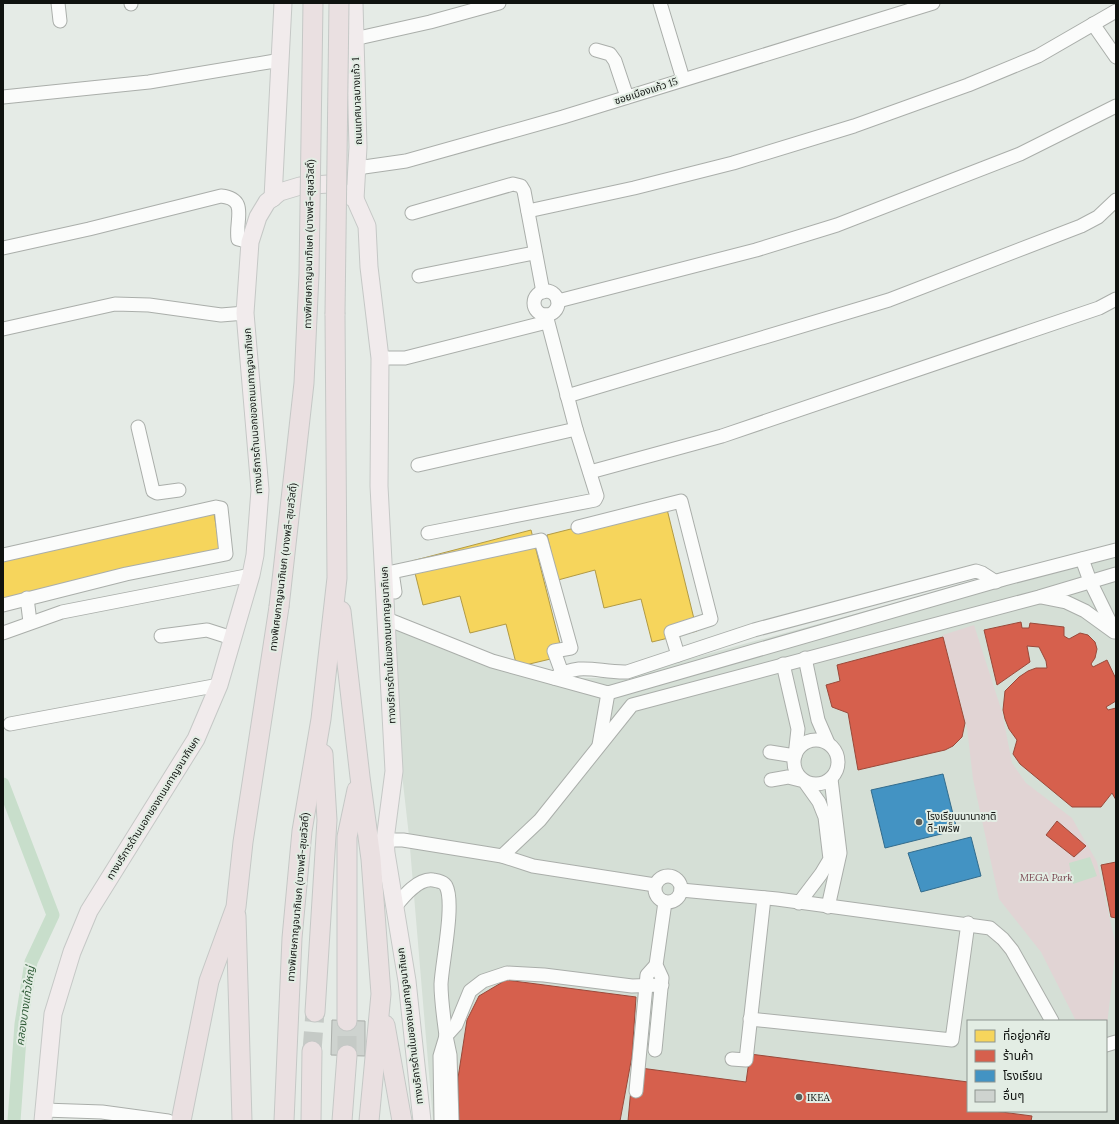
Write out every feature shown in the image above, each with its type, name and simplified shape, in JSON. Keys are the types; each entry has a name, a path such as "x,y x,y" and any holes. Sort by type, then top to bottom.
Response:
{"highway":[{"name":"ทางพิเศษกาญจนาภิเษก (บางพลี-สุขสวัสดิ์)","path":"181,1121 209,981 236,907 243,842 279,607 304,383 309,274 312,3"},
{"name":"ทางพิเศษกาญจนาภิเษก (บางพลี-สุขสวัสดิ์)","path":"284,1121 293,923 302,831 322,719 337,578 335,278 339,3"},
{"name":"ทางพิเศษกาญจนาภิเษก (บางพลี-สุขสวัสดิ์)","path":"337,578 371,859 381,994 369,1121"},
{"path":"315,1012 326,820 322,719"},
{"name":"ทางพิเศษกาญจนาภิเษก (บางพลี-สุขสวัสดิ์)","path":"347,1021 347,837 360,777"},
{"path":"236,907 242,1121"},
{"path":"381,994 390,1058 402,1121"},
{"path":"311,1121 312,1051"},
{"path":"342,1121 347,1055"}],"main road":[{"path":"273,198 284,3"},
{"name":"ถนนเทศบาลบางแก้ว 1","path":"354,3 358,147 355,199"},
{"name":"ทางบริการด้านนอกของถนนกาญจนาภิเษก","path":"44,1115 53,1014 75,945 89,911 196,739 219,685 251,575 255,555 260,490 245,313 250,242 258,217 267,202 280,192 300,186 328,184 355,199"},
{"name":"ทางบริการด้านในของถนนกาญจนาภิเษก","path":"355,199 367,226 369,267 380,358 379,486 394,771 385,840 407,981 422,1121"}],"street":[{"path":"58,3 60,21"},
{"path":"354,39 430,22 499,3"},
{"path":"660,3 683,79"},
{"name":"ซอยเมืองแก้ว 15","path":"357,168 406,162 564,118 683,79 765,56 933,3"},
{"path":"528,211 634,188 733,163 854,126 1011,68 1038,56 1116,11"},
{"path":"1093,24 1116,57"},
{"path":"596,50 610,54 628,97"},
{"path":"3,97 149,82 280,60"},
{"path":"558,301 756,250 837,225 1020,154 1116,106"},
{"path":"412,213 513,184 521,186 524,191 534,253 543,292"},
{"path":"3,248 89,229 221,196 230,197 236,202 240,209 237,224 238,239 250,242"},
{"path":"567,396 889,300 1081,226 1098,217 1116,200"},
{"path":"419,276 534,253"},
{"path":"428,533 595,500 597,496 576,429 546,318 540,314 534,305 535,299 543,292 552,293 558,301"},
{"path":"590,472 722,436 1099,308 1116,299"},
{"path":"380,358 405,358 546,318 555,311 558,301"},
{"path":"3,329 115,304 149,305 221,315 245,313"},
{"path":"138,427 153,490 157,493 179,490"},
{"path":"418,465 576,429"},
{"path":"578,527 680,501 711,619 671,632 678,655"},
{"path":"3,555 216,507 221,508 226,554 126,574 3,605"},
{"path":"395,592 392,572 542,540 571,648 554,651 558,676"},
{"path":"387,619 492,661 558,676 608,693 996,582 1112,552 1116,575 1090,581 1039,597 804,658 632,705 540,820 502,856"},
{"path":"1082,559 1090,581 1115,634"},
{"path":"558,676 571,669 582,668 613,672 627,672 754,630 976,571 996,582"},
{"path":"3,632 62,612 251,575"},
{"path":"1039,597 1066,602 1085,611 1115,634"},
{"path":"27,598 30,622"},
{"path":"160,636 207,630 232,638"},
{"path":"754,630 760,650"},
{"path":"804,658 818,720 828,743 837,754 838,760 838,767 831,779 840,853 828,907"},
{"path":"782,664 798,729 795,756 796,770 819,802 825,817 830,859 821,874 799,903"},
{"path":"10,724 219,685"},
{"path":"628,688 626,698 632,705"},
{"path":"599,746 608,693"},
{"path":"795,756 802,745 808,741 815,740 828,743"},
{"path":"770,752 795,756"},
{"path":"771,780 788,777 818,784 831,779"},
{"path":"385,840 403,840 502,856 533,866 655,885"},
{"path":"672,876 679,881 681,890 678,898 670,902 665,902 656,894 655,885 660,878 672,876"},
{"path":"395,907 407,892 420,884 431,880 441,881 446,886 449,897 441,986 446,1036 450,1055 452,1121"},
{"path":"681,890 764,898 968,923 990,928 1003,939 1012,950 1051,1020"},
{"path":"732,1058 746,1060 764,898"},
{"path":"655,1050 662,985 662,978 656,965 665,902"},
{"path":"750,1019 952,1040 968,923"},
{"path":"636,1092 647,975 656,965"},
{"path":"441,1121 440,1056 446,1036 456,1026 470,991 483,981 507,973 544,975 632,986 646,984 662,985"},
{"path":"44,1115 102,1112 168,1121"}],"shaded area":[{"path":"1112,544 1116,553 1116,1121 433,1121 409,836 384,615 547,678 619,678"},
{"path":"1090,857 1097,876 1073,884 1069,863"}],"green space":[{"name":"MEGA Park","path":"974,625 1002,712 1012,763 1026,783 1072,818 1097,862 1116,946 1107,1025 1107,1020 1075,1020 1041,952 999,899 973,779 967,728 943,635"}],"building: ที่อยู่อาศัย":[{"path":"666,505 697,631 652,642 641,599 604,608 595,570 558,580 547,535"},
{"path":"214,513 220,550 3,601 3,561"},
{"path":"531,530 563,656 517,667 506,624 470,633 460,596 423,605 412,561"}],"building: ร้านค้า":[{"path":"1021,622 1022,628 1029,628 1030,623 1064,627 1064,636 1069,639 1080,633 1088,635 1095,642 1097,649 1095,658 1091,664 1093,667 1107,660 1116,679 1116,701 1106,707 1108,710 1116,708 1116,800 1112,793 1101,807 1072,807 1020,764 1013,754 1017,740 1009,729 1005,719 1003,710 1005,691 1019,677 1028,671 1036,668 1047,668 1046,661 1039,647 1027,646 1030,662 997,685 984,630"},
{"path":"943,637 965,723 962,737 953,746 945,750 858,770 848,713 832,707 826,685 840,681 837,665"},
{"path":"1057,821 1086,846 1074,857 1046,835"},
{"path":"1116,862 1116,918 1111,917 1101,865"},
{"path":"506,980 636,997 632,1056 620,1121 459,1121 458,1078 467,1020 479,996"},
{"name":"IKEA","path":"750,1054 967,1082 967,1112 1002,1112 1032,1116 1031,1121 628,1121 633,1067 746,1082"}],"building: โรงเรียน":[{"path":"943,774 957,830 885,848 871,790"},
{"path":"971,837 981,876 921,892 908,853"}],"building: อื่นๆ":[{"path":"332,1020 365,1021 365,1056 331,1055"}],"waterway":[{"name":"คลองบางแก้วใหญ่","path":"3,784 53,915 31,962 21,1024 14,1121"}],"tunnel":[{"path":"312,1051 315,1012"},
{"path":"347,1021 347,1055"}],"place":[{"name":"โรงเรียนนานาชาติ ดี-เพร็พ","path":"919,822"},
{"name":"IKEA","path":"799,1097"}]}
